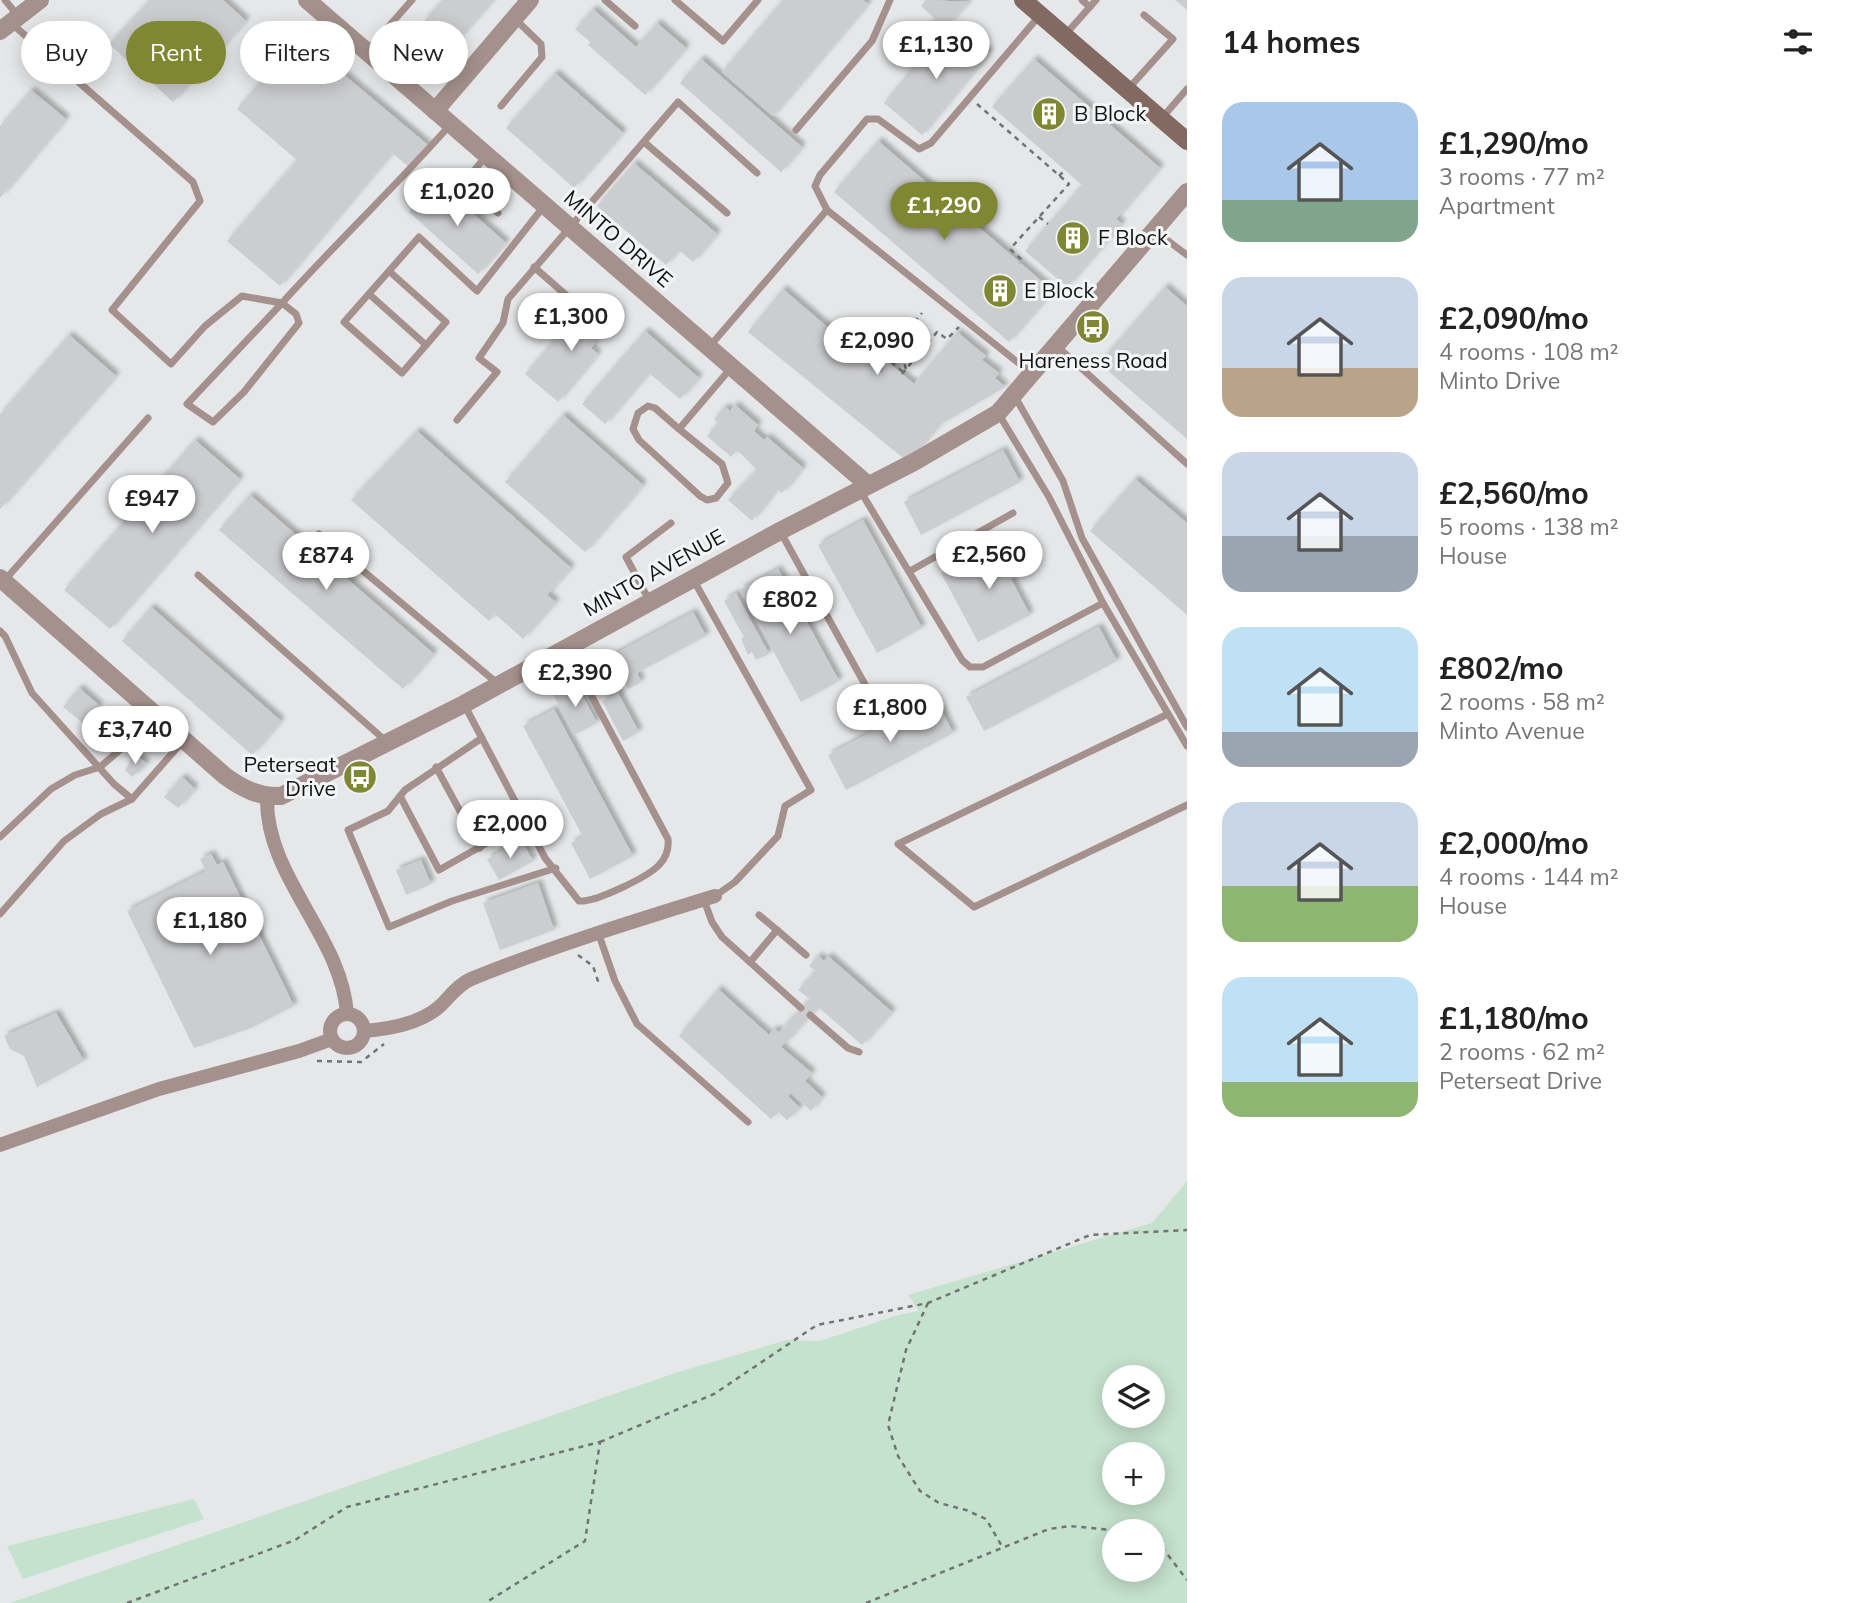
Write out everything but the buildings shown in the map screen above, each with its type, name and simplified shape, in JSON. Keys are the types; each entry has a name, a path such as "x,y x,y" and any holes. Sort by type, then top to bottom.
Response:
{"main road":[{"path":"1023,0 1187,141"}],"street":[{"path":"10,24 40,0"},
{"name":"MINTO DRIVE","path":"307,0 731,367 863,486"},
{"path":"435,111 530,0"},
{"name":"MINTO AVENUE","path":"267,797 281,796 301,789 464,704 863,486 914,462 998,413 1187,192"},
{"path":"2,580 184,740 244,789 267,797 267,817 274,843 340,976 347,1014"},
{"path":"364,1031 393,1028 422,1018 438,1007 461,984 709,898"},
{"path":"332,1039 340,1046 351,1048 360,1042 364,1031 357,1018 347,1014"},
{"path":"332,1039 333,1022 347,1014"},
{"path":"0,1145 159,1089 299,1051 332,1039"}],"lane":[{"path":"5,0 10,24 193,182 200,201 112,310 171,364 205,326 242,296 282,303 296,314 299,323 244,392 213,422 187,404 282,303 374,203 401,181 450,124"},
{"path":"366,52 412,0"},
{"path":"605,0 635,26"},
{"path":"675,0 723,41 758,0"},
{"path":"796,130 873,41 890,0"},
{"path":"1082,0 1090,7"},
{"path":"1065,35 1096,0"},
{"path":"1031,373 827,210 815,186 820,175 867,119 878,119 919,149 931,143 1040,15"},
{"path":"1129,89 1173,39 1144,15"},
{"path":"500,106 542,57 541,44 514,19"},
{"path":"1162,119 1186,91"},
{"path":"457,420 497,372 479,358 503,323 508,299 678,102 757,173"},
{"path":"644,142 727,213"},
{"path":"487,156 464,183 498,213"},
{"path":"389,271 446,322 402,373 344,322 369,294 389,271 419,237 477,290 545,206"},
{"path":"709,348 827,210"},
{"path":"1154,230 1187,254"},
{"path":"534,267 574,302"},
{"path":"369,294 426,345"},
{"path":"1056,345 1187,464"},
{"path":"678,429 731,367"},
{"path":"1013,394 1063,481 1082,538 1187,727"},
{"path":"648,406 655,408 678,429 722,464 728,483 716,498 707,500 700,496 639,440 632,429 638,413 648,406"},
{"path":"998,413 1049,497 1103,603 1187,746"},
{"path":"2,580 148,418"},
{"path":"863,486 962,660 970,667 983,667 1103,603"},
{"path":"910,571 1013,513"},
{"path":"650,601 626,557 671,523"},
{"path":"780,531 883,717"},
{"path":"320,534 497,684"},
{"path":"198,575 388,742"},
{"path":"693,578 811,790 785,806 778,836 735,882 709,898 716,930 801,1008"},
{"path":"0,631 5,636 32,693 132,799"},
{"path":"464,704 545,858 579,901 593,901 658,867 668,847 668,839 565,648"},
{"path":"0,837 51,789 75,775 100,767 135,737 155,714"},
{"path":"1168,714 898,844 974,907 1187,805"},
{"path":"482,738 436,767 400,796 388,811 348,830 389,927 452,901 556,869"},
{"path":"0,914 64,841 101,814 132,799 184,740"},
{"path":"436,767 480,848"},
{"path":"400,796 439,870 526,821"},
{"path":"759,915 806,955"},
{"path":"751,961 777,930"},
{"path":"599,935 615,981 637,1024 748,1122"},
{"path":"810,1015 848,1048 859,1052"}],"path":[{"path":"969,98 1069,184 1010,249 1022,260 1019,263"},
{"path":"1059,176 1065,170"},
{"path":"1040,217 1048,224"},
{"path":"876,368 922,313"},
{"path":"904,372 937,332 947,339 967,321"},
{"path":"904,372 903,360 913,340 913,324"},
{"path":"881,346 886,357 904,372"},
{"path":"127,1603 295,1540 347,1507 600,1442 714,1394 817,1325 928,1303 1090,1235 1187,1230"},
{"path":"928,1303 906,1350 888,1425 891,1436 898,1456 920,1491 939,1503 986,1519 1003,1548"},
{"path":"485,1603 585,1541 600,1442"},
{"path":"866,1603 1049,1529 1070,1526 1102,1529"},
{"path":"1165,1551 1187,1580"}],"green space":[{"path":"1187,1181 1187,1603 10,1603 675,1373 787,1340 820,1341 898,1315 919,1311 908,1295 1152,1223"},
{"path":"194,1499 204,1519 23,1579 7,1546"}],"place":[{"name":"B Block","path":"1049,114"},
{"name":"F Block","path":"1073,238"},
{"name":"E Block","path":"1000,291"},
{"name":"Hareness Road","path":"1093,327"},
{"name":"Peterseat Drive","path":"360,777"}]}
